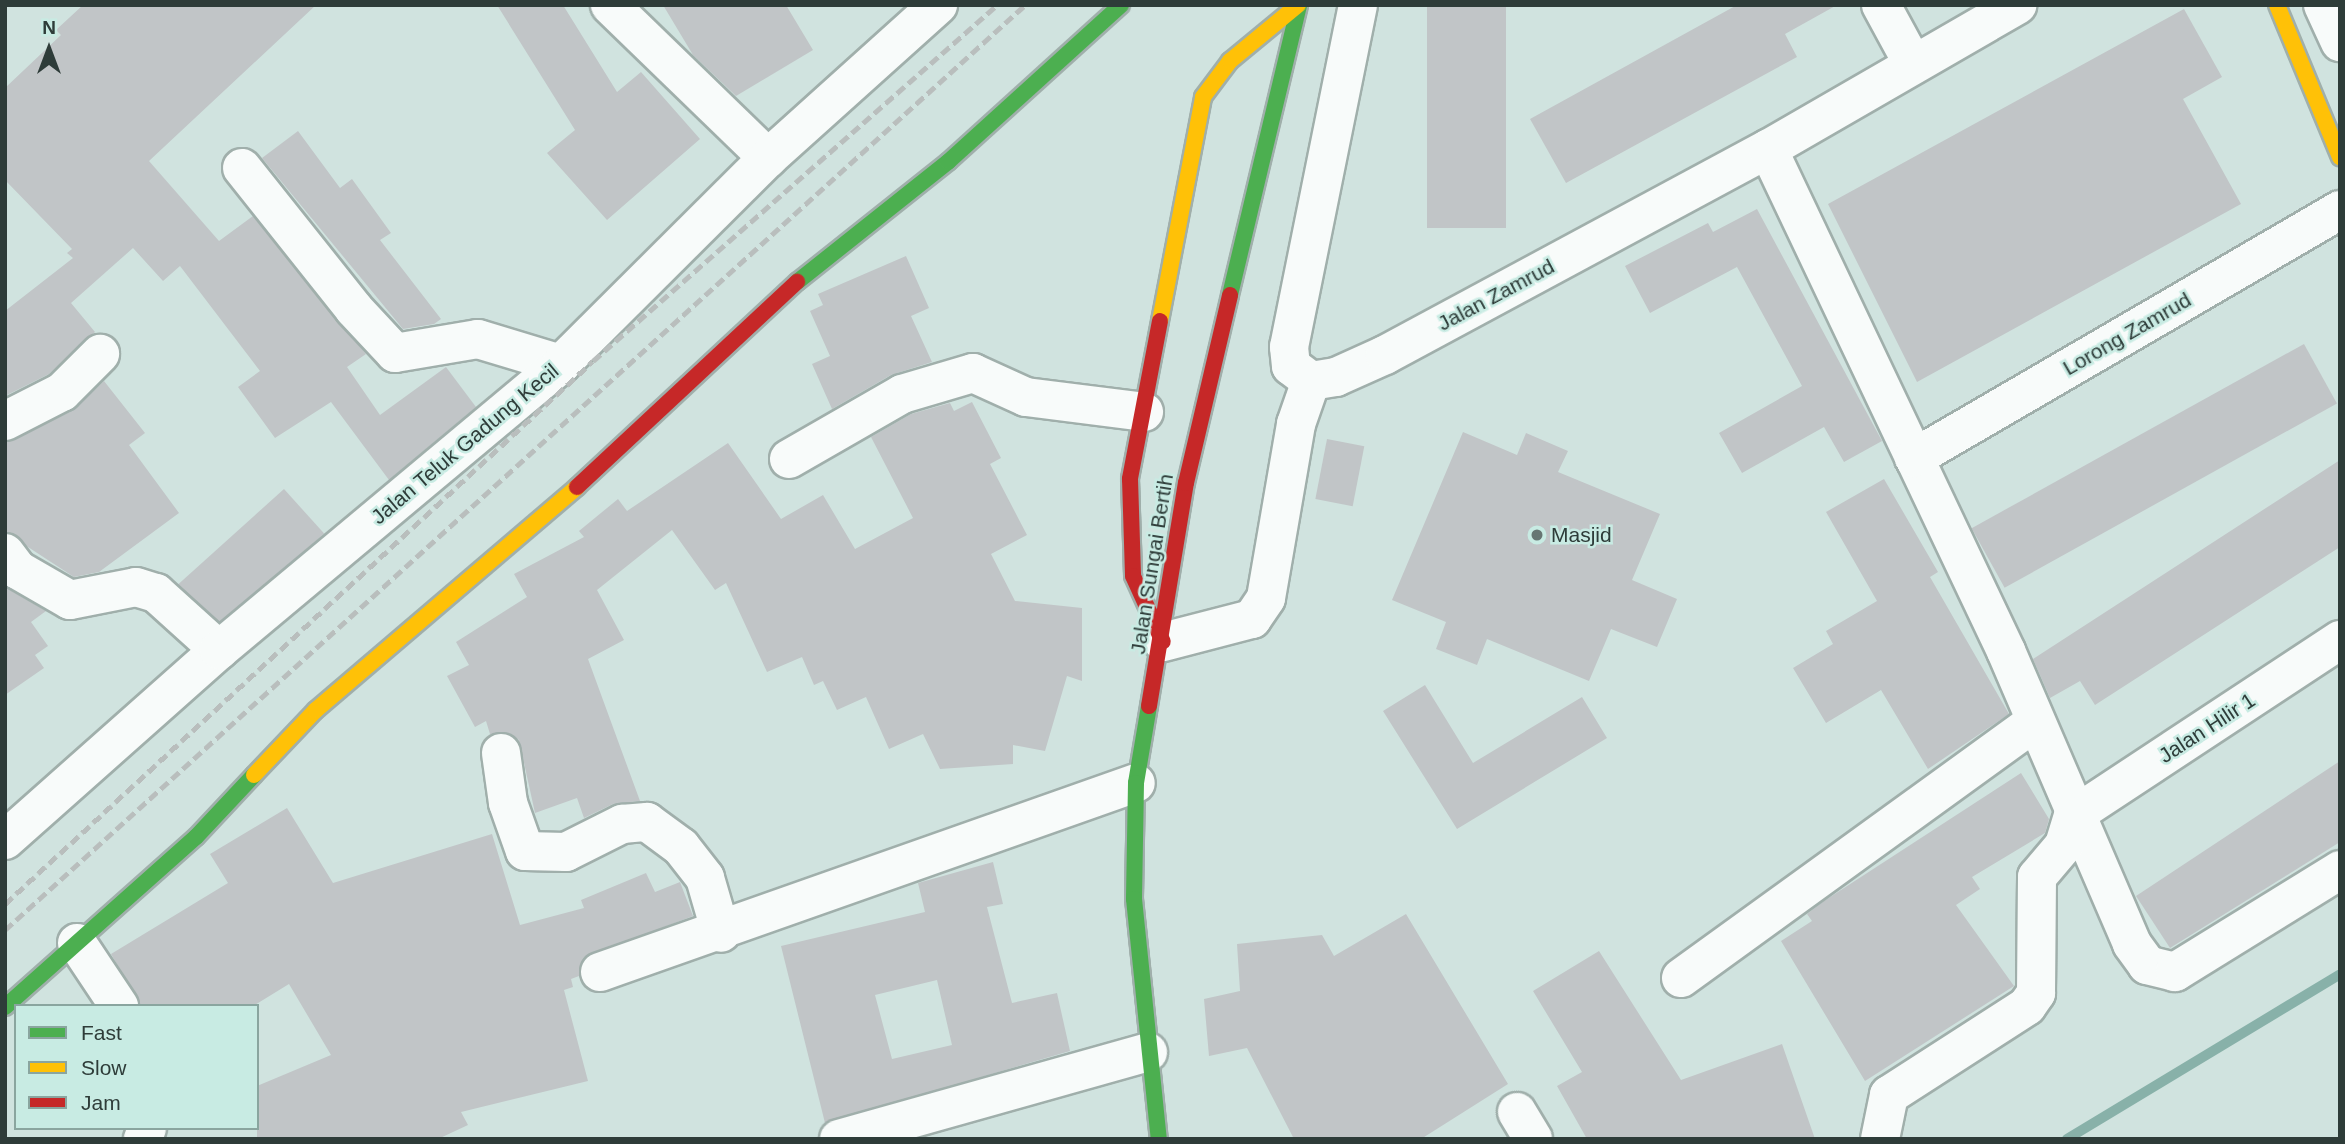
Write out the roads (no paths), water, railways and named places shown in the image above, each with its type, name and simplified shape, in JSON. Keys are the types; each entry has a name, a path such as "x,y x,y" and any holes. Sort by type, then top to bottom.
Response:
{"main road":[{"path":"5,1007 196,837 316,710 637,436 795,284 949,161 1121,5"},
{"path":"1163,642 1133,576 1130,479 1203,97 1230,61 1299,5"},
{"name":"Jalan Sungai Bertih","path":"1159,1139 1133,888 1136,783 1163,642 1186,483 1299,5"},
{"path":"2277,5 2340,156"}],"street":[{"path":"610,5 768,158"},
{"name":"Jalan Teluk Gadung Kecil","path":"5,840 219,650 561,364 768,158 900,18 938,5"},
{"path":"1163,642 1252,619 1266,598 1296,424 1311,381 1291,366 1289,347 1358,5"},
{"path":"1881,5 1913,64"},
{"name":"Jalan Zamrud","path":"1311,381 1336,377 1385,355 1768,149 2017,5"},
{"path":"2323,5 2340,42"},
{"path":"1768,149 2035,722 2073,816 2132,944 2147,965 2163,972 2175,972 2340,870"},
{"path":"242,168 354,309 395,353 478,339 561,364"},
{"name":"Lorong Zamrud","path":"1914,458 2340,210"},
{"path":"5,421 62,392 100,354"},
{"path":"789,459 902,394 973,373 1026,397 1144,412"},
{"path":"5,553 18,570 70,600 136,587 156,593 219,650"},
{"name":"Jalan Hilir 1","path":"2073,816 2340,640"},
{"path":"1681,978 2035,722"},
{"path":"500,753 508,803 525,851 566,852 622,824 647,822 681,847 705,878 721,933"},
{"path":"600,972 721,933 1136,783"},
{"path":"1880,1139 1889,1096 2027,1006 2036,993 2037,877 2064,845 2073,816"},
{"path":"78,943 118,1004"},
{"path":"839,1139 1148,1052"}],"waterway":[{"path":"2067,1139 2340,974"}],"railway":[{"path":"5,904 593,361 997,5"},
{"path":"5,930 1025,5"}],"place":[{"name":"Masjid","path":"1537,535"}]}
